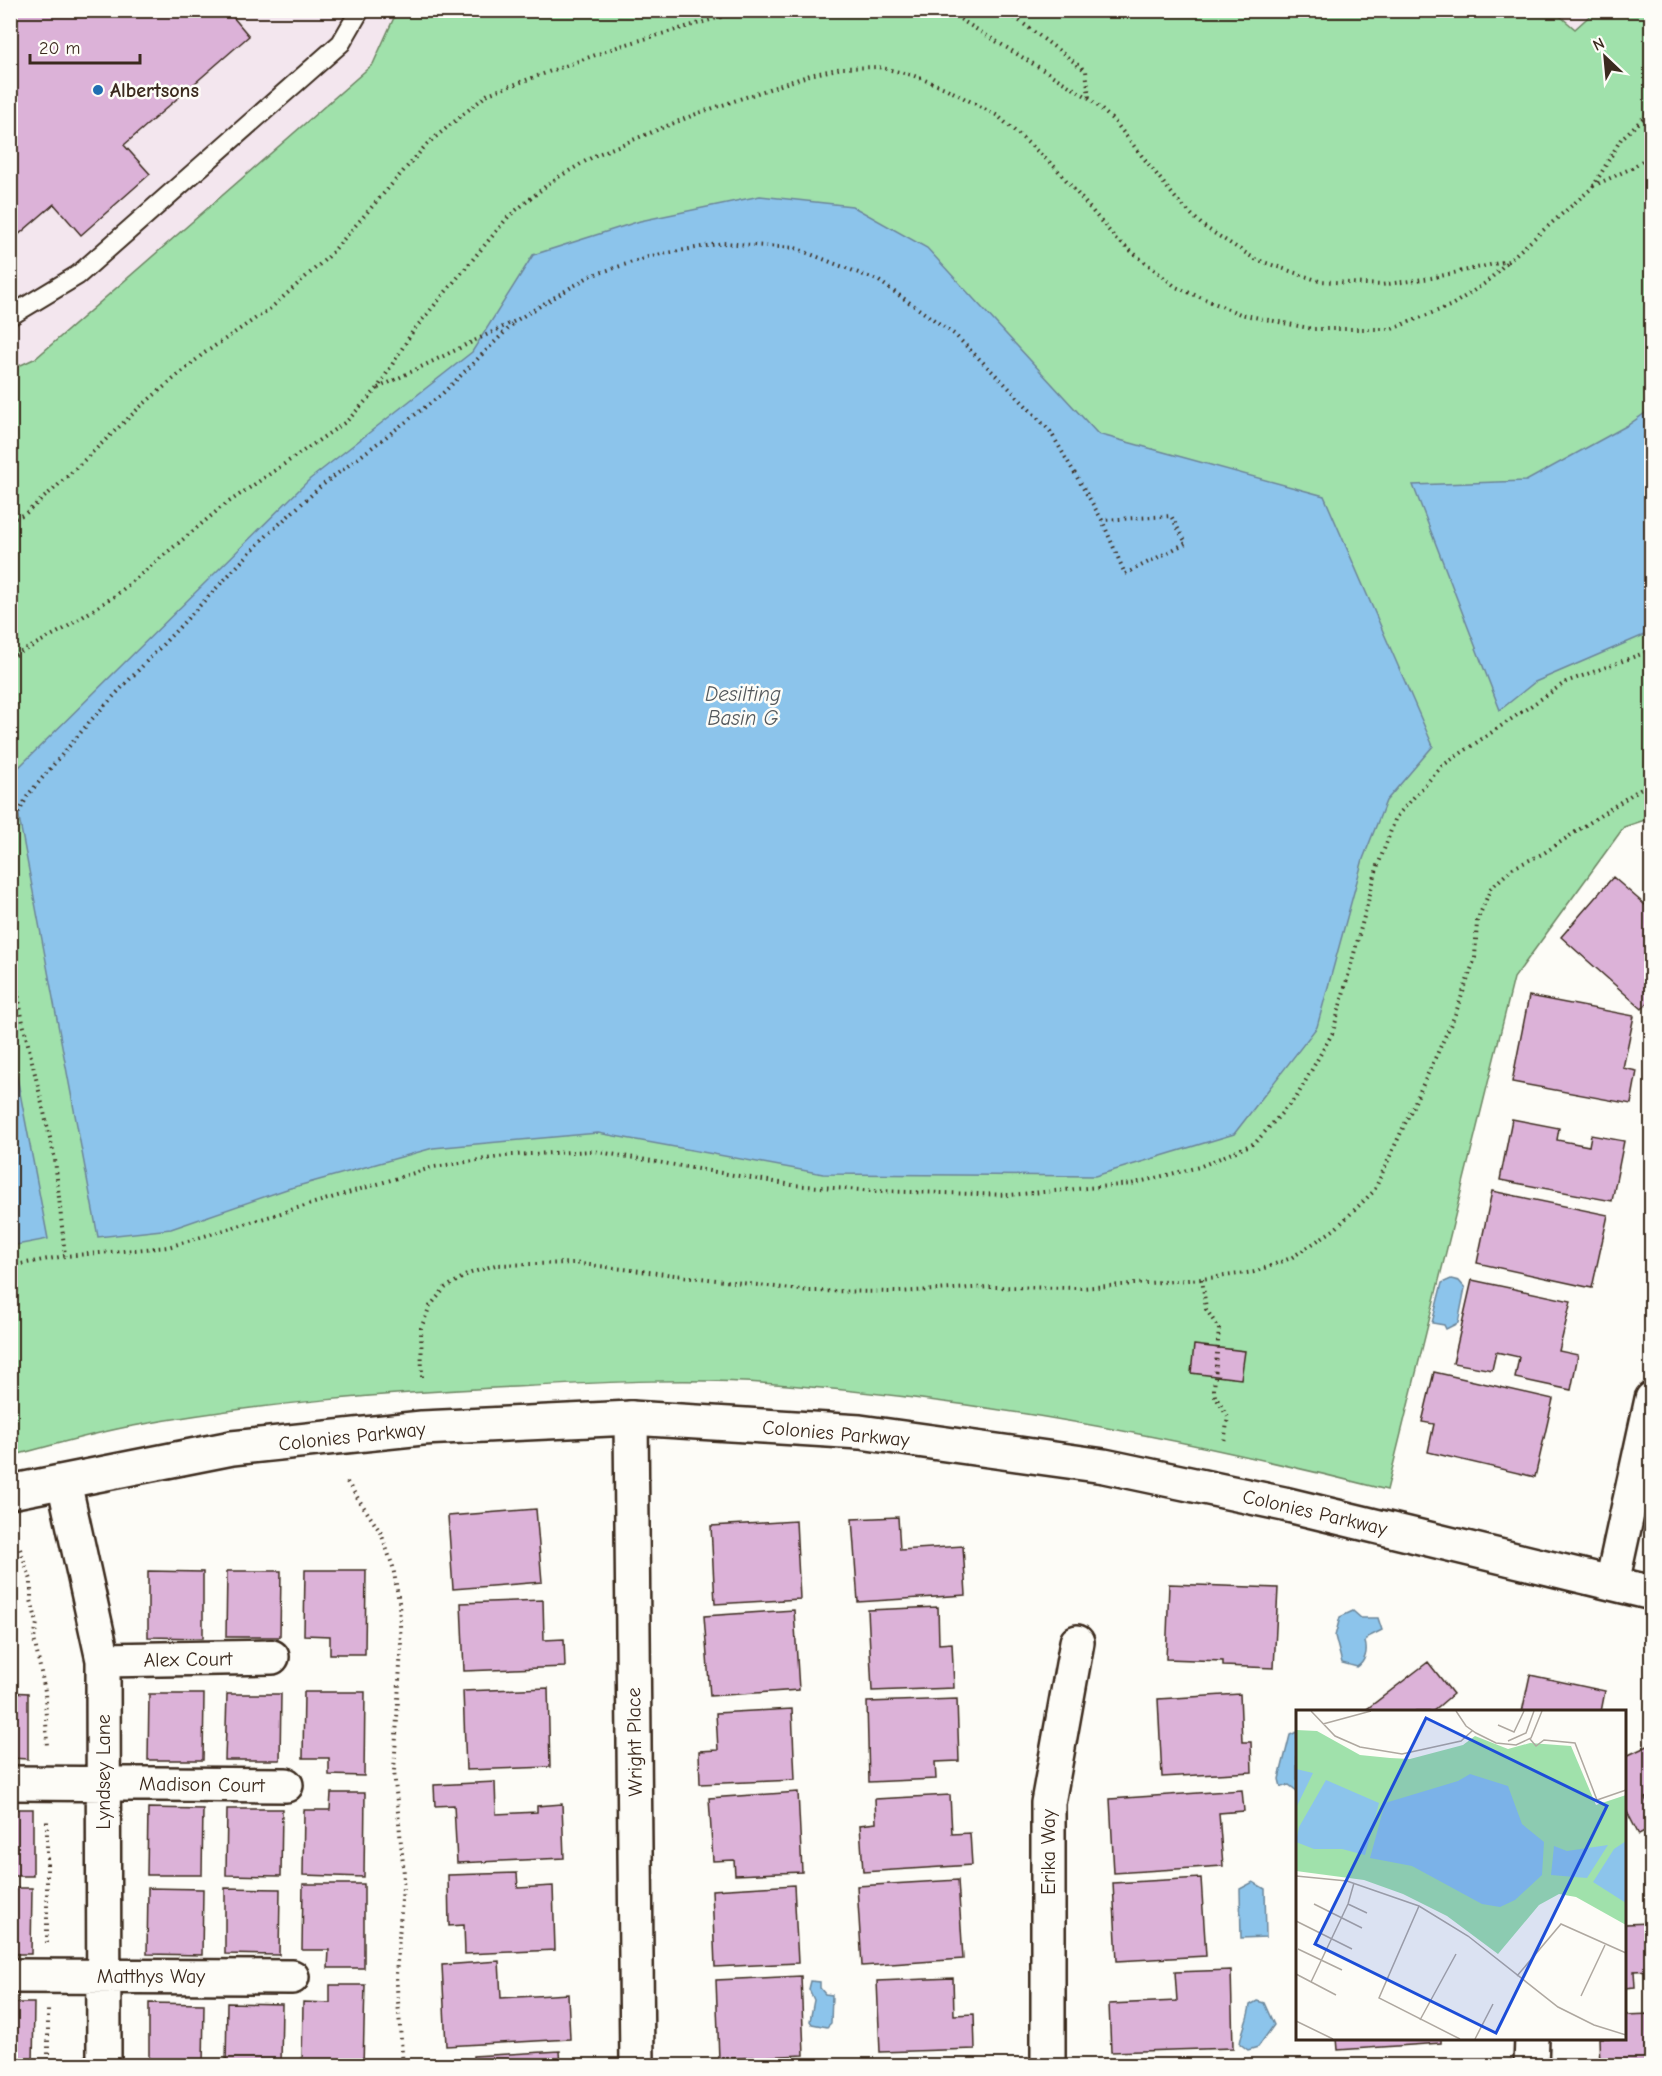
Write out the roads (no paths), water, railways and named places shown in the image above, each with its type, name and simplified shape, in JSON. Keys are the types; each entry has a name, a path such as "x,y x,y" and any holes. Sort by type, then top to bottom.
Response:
{"street":[{"path":"1612,1583 1652,1399"},
{"name":"Colonies Parkway","path":"10,1492 232,1448 422,1428 631,1418 860,1432 1104,1466 1284,1504 1652,1593"},
{"name":"Wright Place","path":"631,1418 637,2066"},
{"name":"Lyndsey Lane","path":"64,1482 103,1660 104,2066"},
{"name":"Erika Way","path":"1048,2066 1048,1803 1077,1642"},
{"name":"Alex Court","path":"103,1660 272,1657"},
{"name":"Madison Court","path":"10,1783 286,1785"},
{"name":"Matthys Way","path":"10,1976 292,1977"},
{"path":"1531,2066 1532,2040"}],"lane":[{"path":"10,316 78,275 341,43 360,10"}],"water":[{"name":"Desilting Basin G","path":"760,196 852,206 927,248 1098,434 1324,496 1433,746 1386,801 1363,859 1317,1027 1234,1134 1095,1176 823,1174 598,1133 433,1148 287,1189 171,1229 98,1237 11,775 310,479 472,352 533,255 640,221"},
{"path":"1651,409 1651,632 1535,682 1500,710 1413,485 1526,481 1628,425"},
{"path":"11,1046 48,1239 10,1246"},
{"path":"1451,1279 1459,1281 1465,1288 1458,1323 1446,1329 1444,1325 1432,1323 1442,1283"},
{"path":"1353,1611 1361,1618 1378,1618 1382,1630 1368,1637 1365,1642 1365,1656 1357,1667 1342,1663 1335,1636 1340,1617"},
{"path":"1296,1732 1296,1790 1289,1785 1281,1787 1279,1779 1290,1735"},
{"path":"1253,1882 1265,1889 1266,1937 1241,1938 1240,1889"},
{"path":"811,1981 820,1982 820,1988 825,1994 832,1995 831,2023 827,2027 812,2024 810,2021 814,2000 809,1989"},
{"path":"1257,2001 1264,2003 1274,2025 1258,2047 1248,2050 1240,2044 1250,2005"}],"place":[{"name":"Albertsons","path":"98,90"}]}
